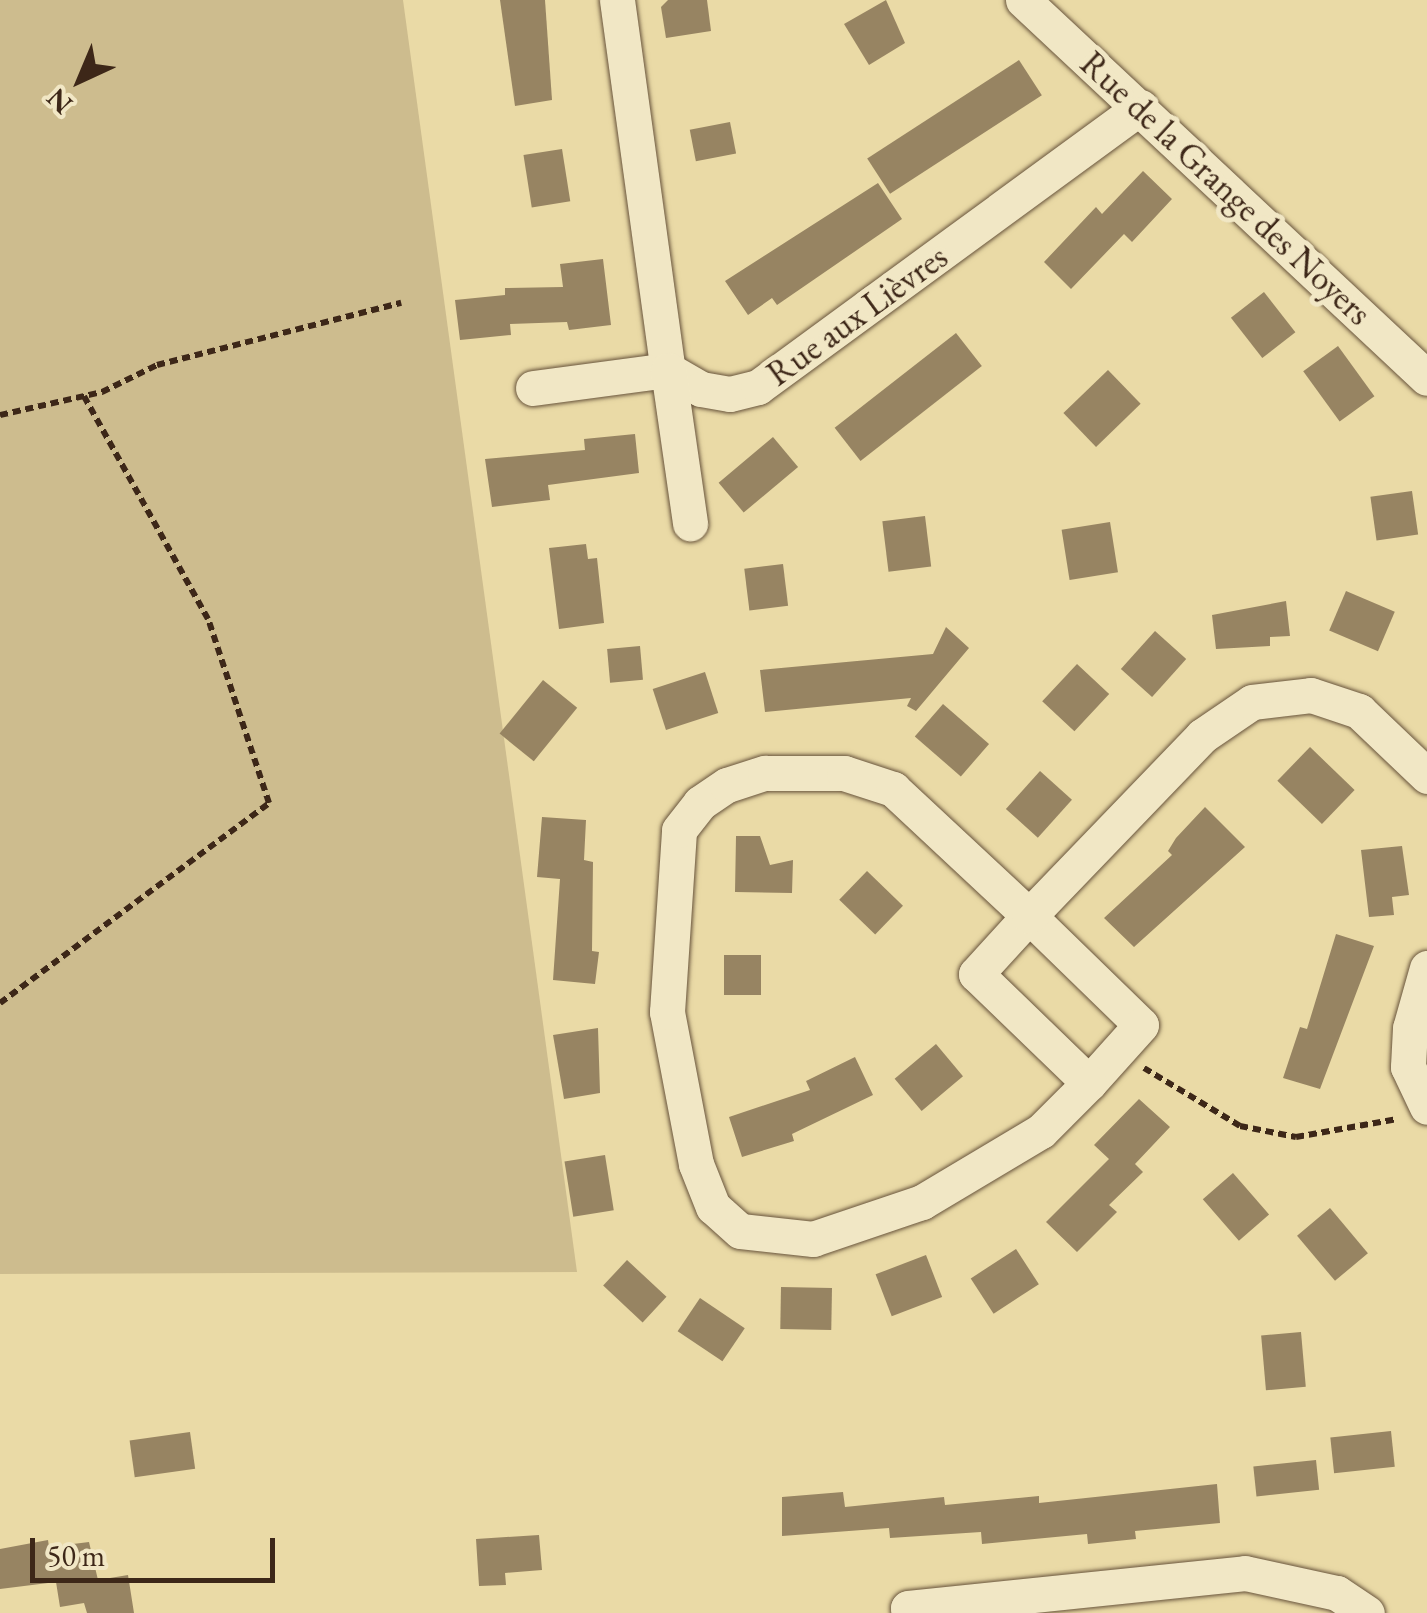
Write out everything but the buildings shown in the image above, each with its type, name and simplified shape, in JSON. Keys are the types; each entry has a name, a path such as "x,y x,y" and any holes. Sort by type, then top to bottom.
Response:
{"street":[{"path":"617,0 690,523"},
{"name":"Rue de la Grange des Noyers","path":"1023,0 1427,378"},
{"name":"Rue aux Lièvres","path":"668,370 716,392 758,388 1141,107"},
{"path":"533,388 668,370"},
{"path":"1089,1083 976,974 1202,736 1252,702 1311,695 1360,711 1427,776"},
{"path":"765,773 844,773 893,789 1141,1025 1120,1048 1040,1131 984,1170 922,1202 812,1239 740,1232 713,1207 696,1164 668,1012 680,830 700,803 765,773"},
{"path":"1420,1111 1408,1067 1410,1028 1427,968"},
{"path":"909,1613 908,1608 1245,1574 1337,1592 1367,1613"}],"path":[{"path":"0,415 84,396 157,365 400,303"},
{"path":"0,1002 269,803 208,619 84,396"},
{"path":"1120,1048 1240,1126 1296,1137 1370,1129 1420,1111"}],"shaded area":[{"path":"0,0 403,0 577,1272 0,1274"}]}
